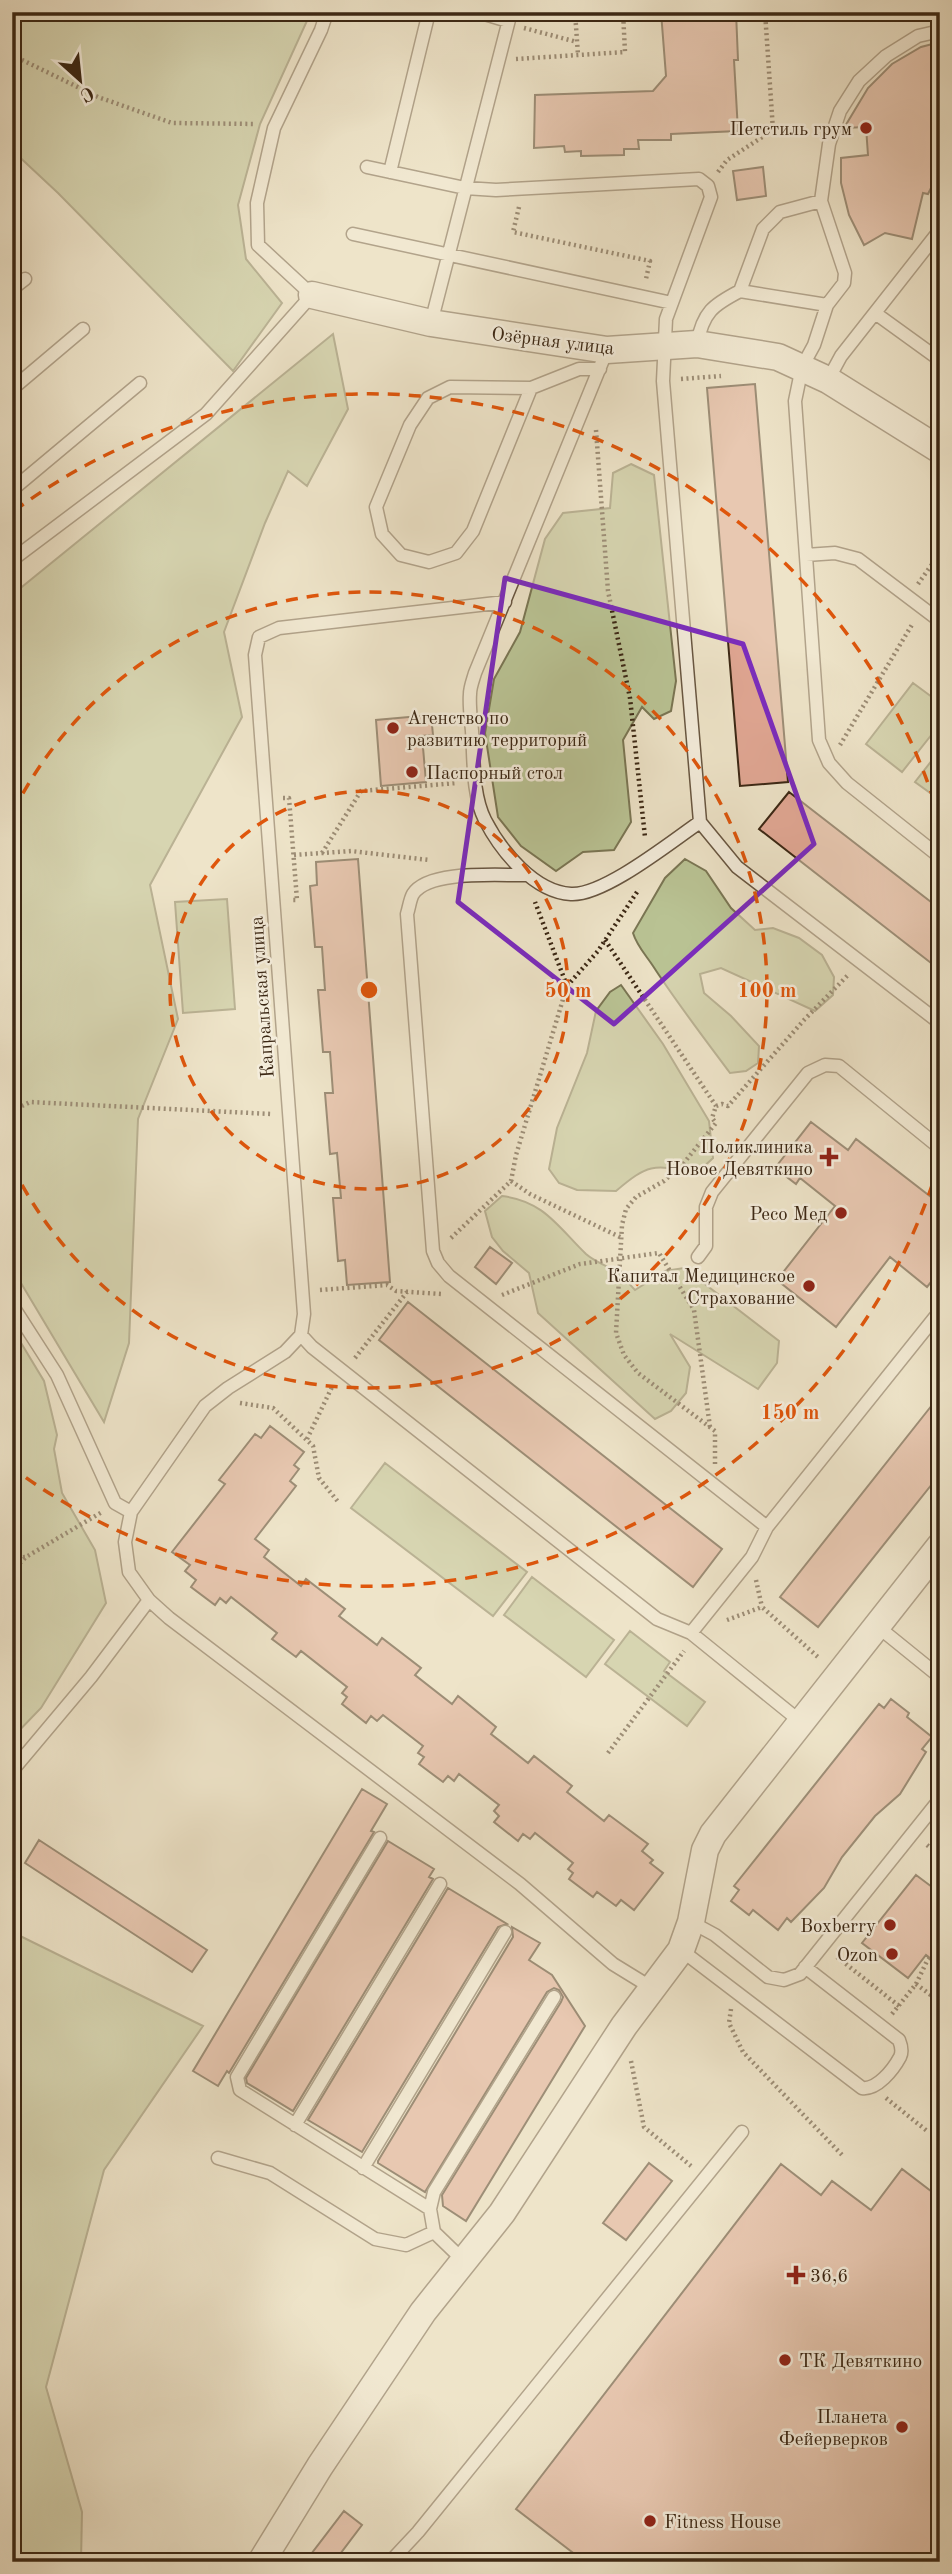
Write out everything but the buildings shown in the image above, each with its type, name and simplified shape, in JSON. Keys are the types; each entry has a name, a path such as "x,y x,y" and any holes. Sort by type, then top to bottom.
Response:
{"street":[{"name":"Озёрная улица","path":"313,295 603,360 663,346 697,344 778,357 828,380 940,450"},
{"path":"261,2562 320,2466 423,2312 502,2213 624,2026 681,1950 691,1922 705,1850 712,1834 940,1546"}],"lane":[{"path":"12,560 206,414 313,295 258,246 257,203 274,128 327,12"},
{"path":"390,172 428,16 432,12"},
{"path":"430,323 509,19 478,12"},
{"path":"940,30 918,36 886,56 859,81 840,111 829,144 821,201 845,273 844,283 827,305 814,345 802,367 795,401 819,740 829,764 847,783 940,858"},
{"path":"367,167 465,188 523,189 699,178 708,186 711,197 666,319 663,346 664,395 700,822 737,867 940,1023"},
{"path":"740,291 763,229 780,212 821,201"},
{"path":"828,380 841,356 940,230"},
{"path":"353,234 672,303"},
{"path":"12,289 25,279"},
{"path":"697,344 701,324 715,304 740,291 827,305"},
{"path":"875,313 940,360"},
{"path":"12,389 83,329"},
{"path":"603,360 470,692 476,782 485,819 505,851 528,875 546,887 572,894 597,890 648,859 700,822"},
{"path":"531,388 473,531 456,553 429,562 401,555 382,534 376,506 410,425 428,398 450,387 531,388 603,360"},
{"path":"12,490 140,383"},
{"path":"806,555 835,553 858,559 940,621"},
{"name":"Капральская улица","path":"300,1335 304,1314 303,1291 255,655 259,637 279,628 505,602"},
{"path":"528,875 444,877 423,883 412,894 407,914 433,1251 438,1263 449,1276 767,1527"},
{"path":"698,1257 706,1246 706,1207 712,1192 808,1073 825,1065 839,1066 940,1148"},
{"path":"12,1305 57,1375 115,1503 131,1512"},
{"path":"691,1633 752,1557 767,1527 940,1311"},
{"path":"652,1988 613,1964 520,1884 180,1627 149,1600 129,1572 125,1542 131,1512 205,1406 285,1352 300,1335 312,1348 657,1619 691,1633 801,1722"},
{"path":"12,1771 149,1600"},
{"path":"877,1626 940,1677"},
{"path":"691,1922 715,1935 768,1977 784,1980 800,1974 940,1799"},
{"path":"380,1838 237,2077 240,2090 430,2209"},
{"path":"295,2125 440,1884"},
{"path":"363,2168 505,1932"},
{"path":"681,1950 862,2088 877,2086 901,2056 899,2040 806,1967"},
{"path":"464,2261 434,2232 430,2209 435,2192 554,1997"},
{"path":"390,2562 418,2532 742,2132"},
{"path":"218,2158 270,2173 375,2239 406,2245 434,2232"}],"path":[{"path":"576,12 578,55"},
{"path":"498,60 625,52 623,12"},
{"path":"708,186 727,160 774,130 765,12"},
{"path":"509,19 577,42"},
{"path":"12,55 98,97 172,123 260,124 274,128"},
{"path":"523,189 513,232 650,261 645,281 677,288"},
{"path":"433,1251 445,1244 511,1181 516,1155 567,986 606,940 648,875 630,698 608,591 596,427"},
{"path":"908,597 940,553"},
{"path":"829,764 922,607"},
{"path":"321,853 361,791 476,782"},
{"path":"294,855 351,851 439,862"},
{"path":"528,875 531,892 567,986"},
{"path":"606,940 716,1106"},
{"path":"12,1111 30,1102 289,1115"},
{"path":"511,1181 530,1195 622,1238"},
{"path":"303,1291 387,1284 396,1291 498,1297 580,1264 659,1253 694,1310 710,1427"},
{"path":"307,1440 329,1391 407,1292"},
{"path":"219,1395 231,1402 273,1408 313,1446 319,1478 339,1503"},
{"path":"12,1416 15,1491 12,1495"},
{"path":"12,1570 26,1557 115,1503"},
{"path":"12,1558 26,1557"},
{"path":"608,1753 687,1647 691,1633 762,1607 838,1675"},
{"path":"822,1946 899,2006"},
{"path":"882,2027 916,1984 937,1948"},
{"path":"916,1984 940,2002"},
{"path":"735,1991 729,2023 743,2052 844,2157"},
{"path":"624,2026 644,2127 705,2178"},
{"path":"877,2086 890,2103 927,2131"}],"highlighted area":[{"path":"505,578 743,644 814,844 614,1024 458,902"}],"green space":[{"path":"12,12 311,12 260,124 238,205 246,259 282,303 233,371 58,193 12,150"},
{"path":"333,334 348,409 307,486 288,471 265,523 224,632 242,717 150,885 178,1019 138,1119 129,1343 104,1422 12,1268 12,595"},
{"path":"631,464 654,475 676,681 671,711 654,719 642,707 623,740 631,822 614,850 583,852 556,871 521,846 498,817 485,733 494,679 520,632 545,539 563,513 610,508 613,473"},
{"path":"913,683 940,703 940,724 902,772 866,744"},
{"path":"940,750 940,800 915,782"},
{"path":"685,859 706,871 731,908 755,930 773,928 799,938 822,955 834,977 833,995 815,1011 721,968 700,974 704,993 731,1016 759,1046 758,1063 746,1071 730,1073 639,946 633,933 665,878"},
{"path":"227,899 235,1009 183,1013 175,902"},
{"path":"621,985 663,1044 709,1121 713,1158 697,1173 653,1168 645,1170 616,1191 577,1190 559,1183 549,1169 557,1128 587,1053 596,1011 610,992"},
{"path":"502,1196 529,1203 540,1209 586,1254 620,1274 635,1290 665,1271 684,1268 779,1341 777,1363 758,1389 670,1334 690,1367 686,1393 671,1411 655,1419 538,1313 529,1273 503,1251 492,1237 485,1211"},
{"path":"12,1328 44,1381 57,1435 54,1449 62,1493 95,1550 106,1603 41,1708 12,1738"},
{"path":"385,1463 527,1572 493,1616 351,1508"},
{"path":"532,1577 614,1640 586,1677 504,1615"},
{"path":"630,1631 670,1662 664,1671 705,1702 687,1726 605,1664"},
{"path":"12,1932 203,2026 104,2170 46,2387 82,2512 81,2562 12,2562"}],"place":[{"name":"Петстиль грум","path":"866,128"},
{"name":"Агенство по развитию территорий","path":"393,728"},
{"name":"Паспорный стол","path":"412,772"},
{"name":"Поликлиника Новое Девяткино","path":"829,1157"},
{"name":"Ресо Мед","path":"841,1213"},
{"name":"Капитал Медицинское Страхование","path":"809,1286"},
{"name":"Boxberry","path":"890,1925"},
{"name":"Ozon","path":"892,1954"},
{"name":"36,6","path":"796,2275"},
{"name":"ТК Девяткино","path":"785,2360"},
{"name":"Планета Фейерверков","path":"902,2427"},
{"name":"Fitness House","path":"650,2521"}]}
